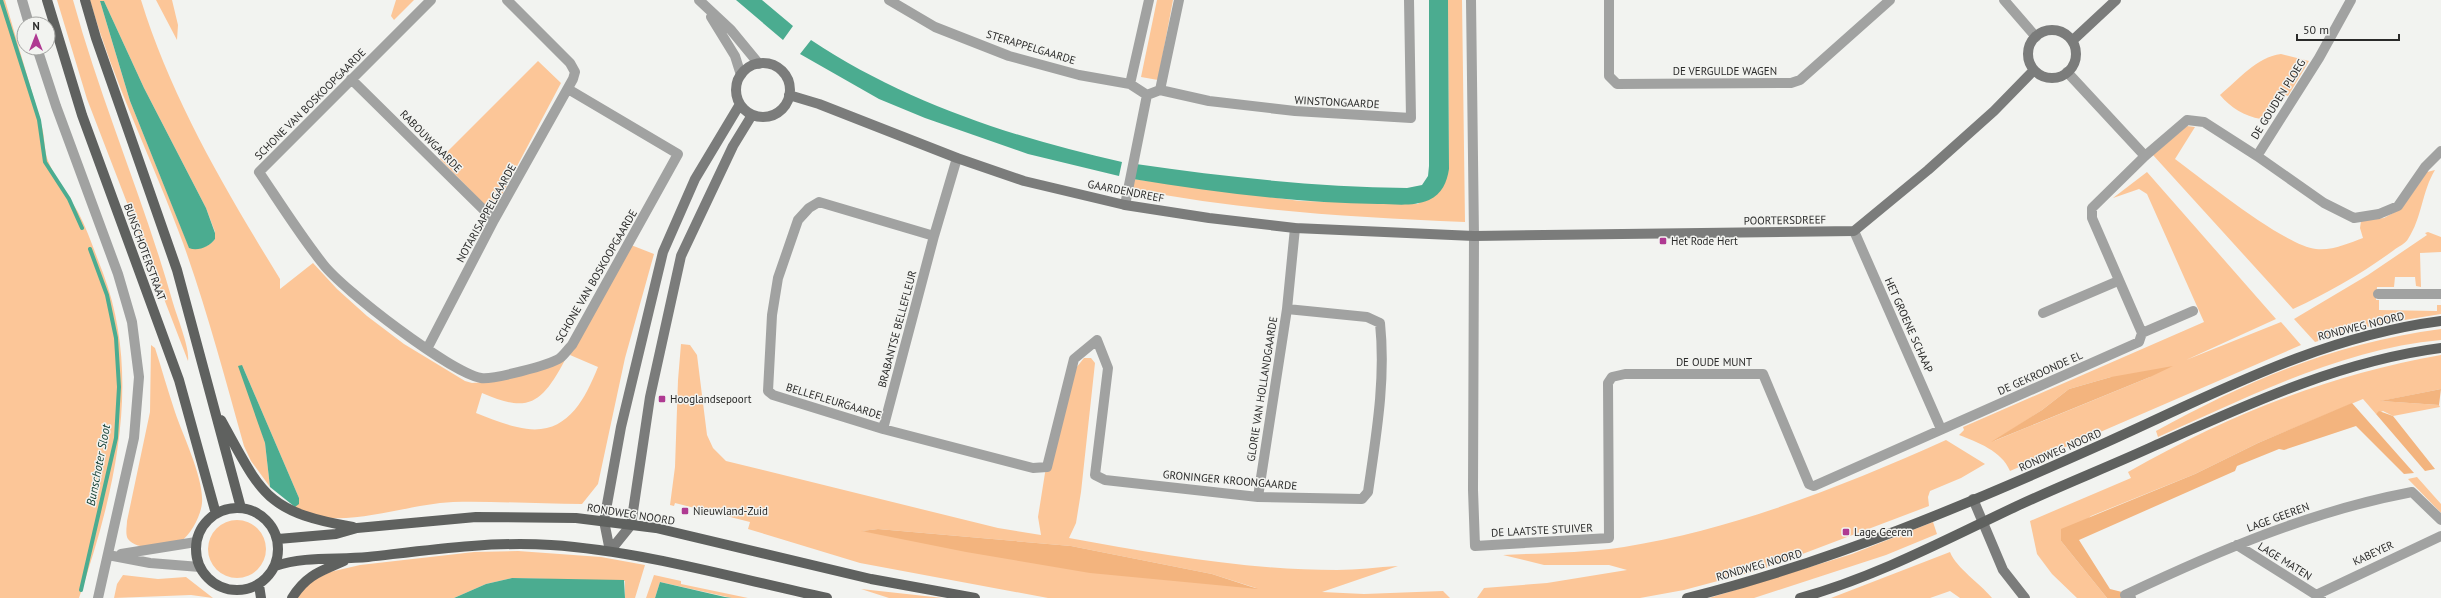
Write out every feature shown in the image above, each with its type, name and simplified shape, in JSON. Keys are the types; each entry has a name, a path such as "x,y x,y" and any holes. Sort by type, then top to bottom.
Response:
{"main road":[{"name":"BUNSCHOTERSTRAAT","path":"46,0 82,115 179,380 216,514"},
{"name":"BUNSCHOTERSTRAAT","path":"86,0 96,38 177,270 212,405 241,508"},
{"name":"RONDWEG NOORD","path":"1687,598 1794,569 1854,548 2023,480 2296,357 2353,339 2404,327 2441,321"},
{"path":"1800,598 1878,570 2206,423 2292,387 2367,362 2441,348"},
{"path":"212,405 252,476 260,488 274,500 299,515 317,521 357,528"},
{"path":"230,508 241,508 263,517 272,527 278,539 279,552 275,566 268,577 259,585 234,594 212,582 200,567 196,556 196,542 201,529 216,514 230,508"},
{"name":"RONDWEG NOORD","path":"278,539 336,534 357,528 476,517 537,516 656,528 871,578 975,598"},
{"path":"275,566 315,558 349,559 470,546 516,544 551,545 610,552 827,598"},
{"path":"292,598 297,589 317,572 349,559"},
{"path":"259,585 261,598"}],"street":[{"path":"22,0 27,16"},
{"name":"SCHONE VAN BOSKOOPGAARDE","path":"431,0 259,172 323,265 355,296 427,349 470,374 483,379 529,370 560,358 572,345 678,154 568,89"},
{"name":"NOTARISAPPELGAARDE","path":"427,349 494,220 568,89 575,72 570,63 507,0"},
{"path":"699,0 731,30 759,64"},
{"name":"STERAPPELGAARDE","path":"889,0 935,27 1009,56 1079,75 1130,84 1147,95"},
{"path":"1130,84 1149,0"},
{"path":"1125,205 1147,95 1160,90 1179,0"},
{"name":"WINSTONGAARDE","path":"1160,90 1209,100 1295,112 1411,118 1409,0"},
{"path":"1471,0 1474,236"},
{"name":"DE VERGULDE WAGEN","path":"1608,0 1609,76 1617,84 1625,84 1791,83 1800,80 1890,0"},
{"path":"2004,0 2036,37"},
{"path":"2072,41 2116,0"},
{"name":"DE GOUDEN PLOEG","path":"2145,156 2187,120 2204,122 2257,156 2319,58 2351,0"},
{"path":"706,8 735,56 741,75"},
{"path":"2055,31 2066,35 2072,41 2076,54 2072,67 2068,72 2054,78 2047,78 2034,70 2028,57 2031,43 2036,37 2042,33 2055,31"},
{"path":"40,56 56,106 118,274 132,322 139,377 134,438 98,598"},
{"path":"759,64 771,65 783,73 789,83 790,95 785,106 773,115 760,117 752,115 740,104 736,90 741,75 750,67 759,64"},
{"path":"1854,231 1994,111 2034,70"},
{"path":"2068,72 2145,156 2092,208 2092,218 2118,281 2142,333"},
{"name":"RABOUWGAARDE","path":"351,79 494,220"},
{"name":"GAARDENDREEF","path":"790,95 820,104 957,158 1024,181 1125,205 1209,218 1295,228 1474,236"},
{"path":"610,552 604,522 626,401 663,252 695,179 740,104"},
{"path":"610,552 631,525 650,398 681,256 733,146 752,115"},
{"path":"2257,156 2324,203 2354,218 2379,214 2398,206 2425,167 2441,151"},
{"name":"BRABANTSE BELLEFLEUR","path":"883,429 934,236 957,158"},
{"name":"BELLEFLEURGAARDE","path":"934,236 819,202 809,208 798,220 778,278 772,315 768,391 773,395 883,429 1033,468 1047,466 1074,359 1097,340"},
{"path":"1287,309 1295,228"},
{"name":"POORTERSDREEF","path":"1474,236 1854,231"},
{"name":"HET GROENE SCHAAP","path":"1854,231 1941,430"},
{"name":"DE LAATSTE STUIVER","path":"1474,236 1473,490 1475,546 1609,538"},
{"path":"2043,313 2118,281"},
{"path":"2378,294 2441,294"},
{"name":"GLORIE VAN HOLLANDGAARDE","path":"1258,497 1287,309"},
{"name":"GRONINGER KROONGAARDE","path":"1097,340 1108,368 1095,475 1104,480 1258,497 1355,501 1362,499 1368,492 1382,384 1383,352 1380,323 1367,317 1287,309"},
{"name":"DE GEKROONDE EL","path":"1941,430 2139,342 2142,333 2193,311"},
{"name":"DE OUDE MUNT","path":"1609,538 1608,383 1612,377 1625,374 1763,374 1809,484 1814,486 1941,430"},
{"name":"LAGE GEEREN","path":"2130,598 2125,595 2237,545 2296,522 2380,498 2412,492 2441,520"},
{"path":"1973,500 2003,570 2025,598"},
{"name":"KABEYER","path":"2319,596 2441,536"},
{"path":"108,555 151,551 196,542"},
{"name":"LAGE MATEN","path":"2237,545 2319,596"},
{"path":"108,555 150,563 200,567"}],"shaded area":[{"path":"0,0 5,0 16,38 16,56 21,56 42,127 47,159 55,176 82,219 103,273 115,313 121,354 122,395 119,437 113,478 92,559 79,598 0,598"},
{"path":"57,0 73,0 96,76 162,265 187,348 188,361 87,99"},
{"path":"90,0 141,0 168,73 184,109 220,178 280,279 280,289 313,263 337,289 367,316 404,344 465,381 472,383 487,382 565,360 557,375 541,395 523,403 512,403 482,393 476,413 517,427 533,429 547,428 559,423 570,415 586,394 598,367 570,355 631,245 654,254 625,358 598,484 582,504 453,502 348,518 331,518 309,515 295,507 299,498 242,365 265,443 270,487 251,461 244,446 192,268 110,62","holes":["100,1 104,1 144,88 206,208 215,232 215,239 207,246 200,248 189,247 130,101"]},
{"path":"156,0 172,0 178,25 177,40"},
{"path":"396,0 414,0 394,20 391,16"},
{"path":"736,0 762,0 793,26 783,40"},
{"path":"1157,0 1173,0 1158,80 1141,77"},
{"path":"1429,0 1448,0 1449,169 1441,191 1434,197 1417,204 1404,205 1317,202 1224,192 1133,179 1136,164 1237,177 1339,186 1407,188 1422,185 1428,176 1429,166"},
{"path":"1448,0 1462,0 1465,222 1381,218 1257,208 1174,197 1133,189 1133,179 1300,201 1418,204 1449,169"},
{"path":"100,1 104,1 144,88 206,208 215,233 215,239 204,248 189,248 130,101"},
{"path":"811,40 884,82 922,100 1041,142 1122,162 1119,176 1028,154 925,118 879,99 800,54"},
{"path":"2281,54 2309,61 2288,96 2280,93 2261,119 2238,111 2220,95 2256,64 2272,56"},
{"path":"538,61 561,83 497,204 493,207 486,206 440,159"},
{"path":"2187,126 2195,127 2175,159 2266,225 2285,237 2302,245 2316,249 2334,248 2363,238 2360,228 2361,221 2384,218 2402,208 2427,172 2435,170 2427,187 2413,231 2406,242 2345,282 2293,309 2153,155"},
{"path":"2147,172 2276,319 2186,360 2281,322 2301,345 2010,471 2001,458 1988,448 1959,435 1964,430 1963,427 2204,322 2147,194 2139,189 2113,198","holes":["2111,377 2150,377 1994,441 2042,410 2069,389"]},
{"path":"2428,232 2441,237 2441,252 2420,253 2421,287 2416,286 2415,277 2395,277 2394,287 2377,287 2376,300 2379,300 2379,310 2437,311 2437,305 2441,305 2441,314 2374,325 2315,342 2294,319 2368,275 2427,235 2425,233"},
{"path":"2441,329 2441,340 2404,345 2367,353 2332,364 2261,391 2158,437 2156,431 2225,396 2294,366 2365,344 2402,335"},
{"path":"681,344 690,345 697,355 707,435 713,448 726,461 998,528 1041,535 1038,517 1045,473 1076,368 1084,358 1091,358 1095,363 1081,492 1076,523 1069,538 1202,560 1270,567 1352,570 1398,566 1322,592 1364,594 1443,591 1450,598 1048,598 860,563 748,529 750,522 675,503 674,506 670,505 675,467 678,380","holes":["878,529 1071,546 1212,574 1256,588 862,531"]},
{"path":"151,345 155,348 175,412 192,457 202,493 200,513 188,535 180,542 161,547 145,547 132,543 128,539 126,532 150,412"},
{"path":"2441,355 2441,389 2381,401 2439,405 2440,407 2393,416 2383,411 2376,414 2363,399 2258,443 2195,474 2091,516 2061,541 2107,598 2077,598 2052,574 2037,554 2030,521 2131,478 2128,472 2203,432 2241,415 2319,386 2399,363"},
{"path":"242,365 299,498 299,504 295,507 270,487 265,443 238,366"},
{"path":"2173,366 2150,377 1991,442 2042,410 2069,389 2111,377"},
{"path":"2441,389 2439,405 2380,401"},
{"path":"2352,403 2414,473 2404,474 2356,426 2284,450 2279,449 2237,466 2235,471 2079,540 2110,589 2122,592 2121,598 2107,598 2061,541 2061,529 2195,474 2258,443"},
{"path":"2379,411 2393,416 2435,469 2425,471 2376,414"},
{"path":"1946,440 1985,464 1961,478 1930,491 1928,497 1929,506 1763,569 1684,590 1640,598 1477,598 1484,588 1547,583 1627,570 1609,565 1544,565 1503,555 1579,552 1609,549 1666,539 1707,529 1788,504 1868,474"},
{"path":"2417,477 2441,504 2441,513 2408,479"},
{"path":"231,520 243,520 258,528 266,543 266,555 258,570 243,578 231,578 216,570 208,555 208,543 216,528"},
{"path":"1933,522 1937,534 1886,555 1754,598 1709,598 1852,554"},
{"path":"878,529 1071,546 1212,574 1258,589 1090,573 966,552 861,531"},
{"path":"518,551 601,557 645,565 635,598 625,598 625,581 512,578 486,584 454,598 297,598 310,582 330,572 360,565 474,552"},
{"path":"1950,552 1963,570 1992,598 1960,598 1950,591 1930,598 1831,598"},
{"path":"123,575 158,579 186,577 213,598 191,595 114,598 117,584"},
{"path":"654,575 681,581 681,584 748,598 732,598 660,582 655,598 646,598"},
{"path":"512,578 624,580 625,598 454,598 486,584"},
{"path":"660,582 725,597 732,598 655,598"},
{"path":"861,589 943,598 889,598"}],"waterway":[{"name":"Bunschoter Sloot","path":"1,0 39,120 45,162 69,199 82,228"},
{"name":"Bunschoter Sloot","path":"81,590 116,438 119,387 116,338 107,295 90,249"}],"place":[{"name":"Het Rode Hert","path":"1663,241"},
{"name":"Hooglandsepoort","path":"662,399"},
{"name":"Nieuwland-Zuid","path":"685,511"},
{"name":"Lage Geeren","path":"1846,532"}]}
